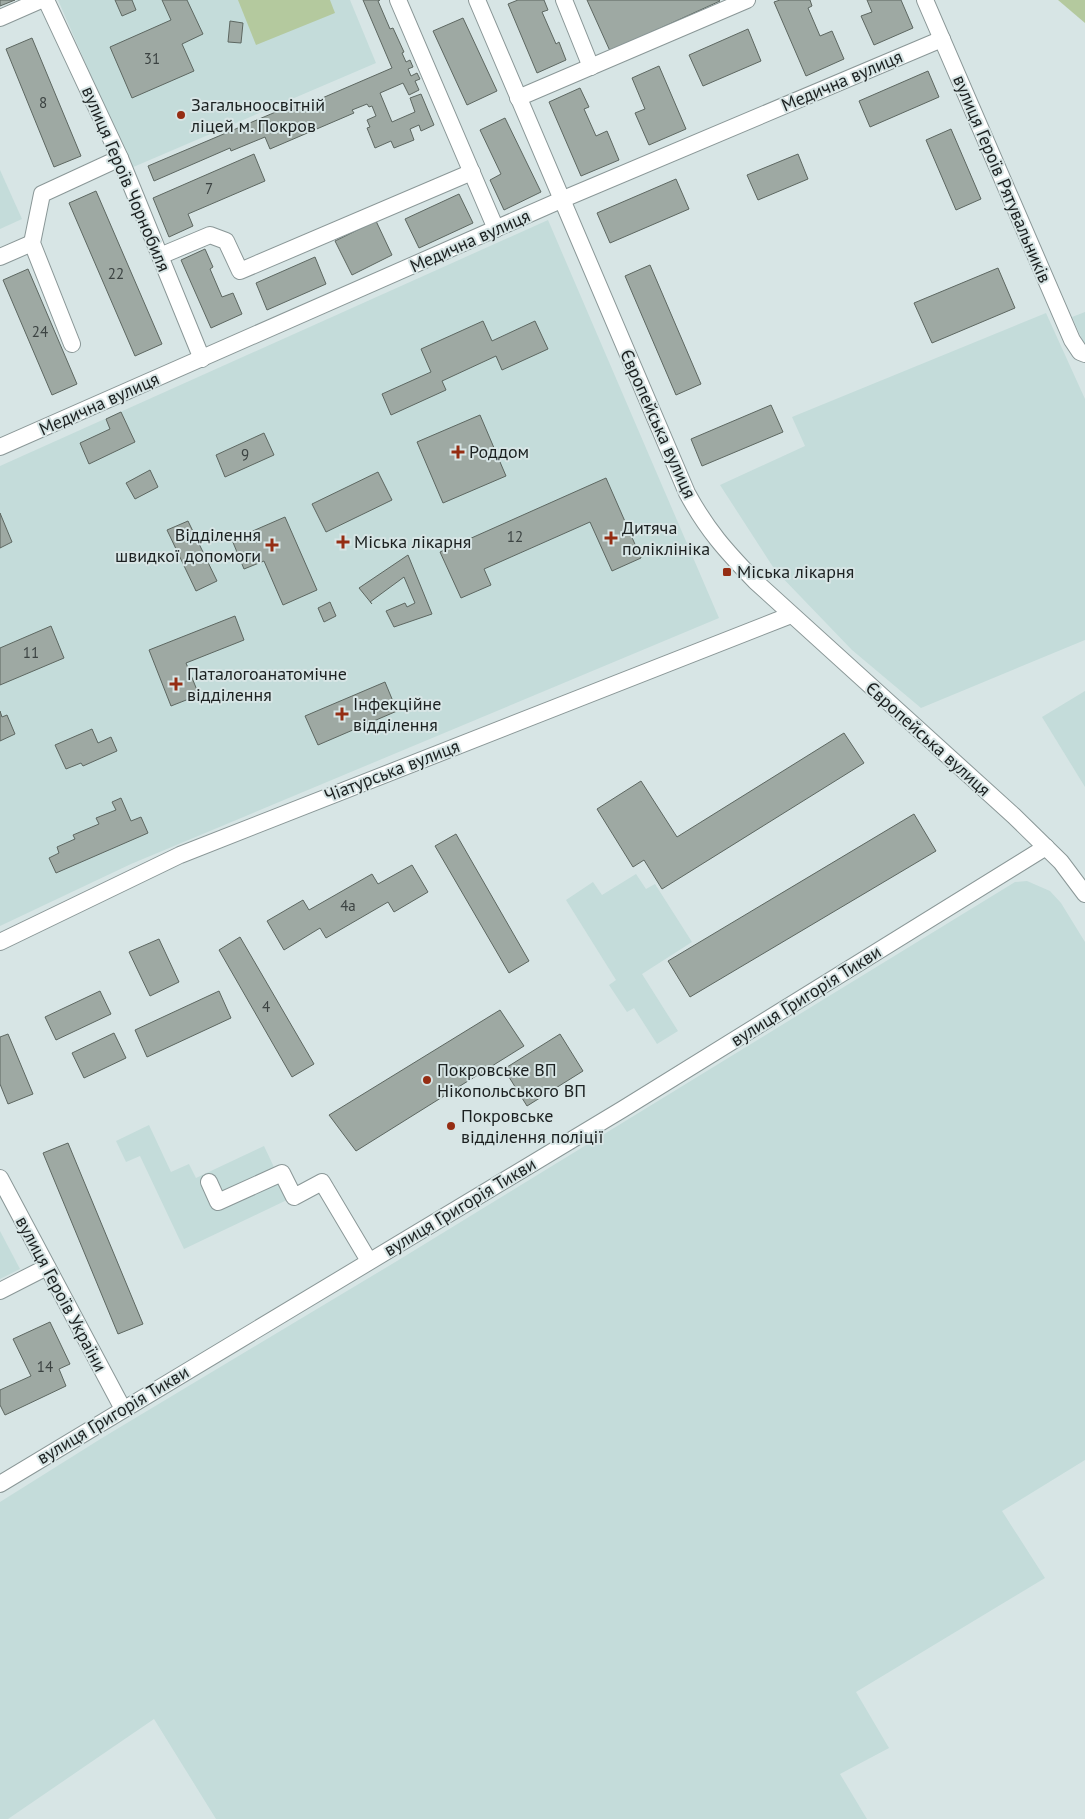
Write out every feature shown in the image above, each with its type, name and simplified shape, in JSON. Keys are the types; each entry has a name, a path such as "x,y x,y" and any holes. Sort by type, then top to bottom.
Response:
{"street":[{"path":"0,18 41,0"},
{"name":"вулиця Героїв Чорнобиля","path":"46,0 120,158 202,359"},
{"path":"398,0 496,229"},
{"name":"Європейська вулиця","path":"477,0 687,493 700,518 721,546 755,581 1046,847 1061,862 1085,894"},
{"path":"564,0 591,67"},
{"path":"518,98 747,0"},
{"name":"вулиця Героїв Рятувальників","path":"925,0 1072,340 1080,352 1085,354"},
{"name":"Медична вулиця","path":"0,448 561,200 942,39"},
{"path":"72,344 32,243 42,194 120,158"},
{"path":"160,256 210,235 226,241 240,271 472,172"},
{"path":"0,257 32,243"},
{"name":"Чіатурська вулиця","path":"0,942 180,855 791,615"},
{"name":"вулиця Григорія Тикви","path":"0,1484 623,1109 1046,847"},
{"path":"209,1182 218,1202 282,1173 294,1197 322,1182 369,1261"},
{"name":"вулиця Героїв України","path":"1,1183 123,1409"},
{"path":"0,1291 47,1267"}],"shaded area":[{"name":"Загальноосвітній ліцей м. Покров","path":"58,0 350,0 376,63 131,168"},
{"path":"0,170 22,219 0,229"},
{"name":"Мiська лiкарня","path":"548,220 719,618 131,864 0,926 0,466"},
{"path":"1085,312 1085,346 1072,317"},
{"path":"1046,313 1085,399 1085,640 921,708 852,650 775,570 720,485 805,446 792,417"},
{"path":"1085,691 1085,787 1042,717"},
{"path":"636,874 646,889 655,884 692,942 642,974 678,1031 657,1044 634,1008 627,1012 609,985 616,980 566,900 593,882 602,895"},
{"path":"1027,881 1050,891 1061,903 1085,942 1085,1460 1002,1511 1045,1578 856,1692 889,1748 840,1774 867,1819 216,1819 154,1719 8,1819 0,1819 0,1502 1015,882"},
{"path":"149,1125 171,1172 189,1164 196,1178 264,1146 289,1199 184,1249 140,1156 126,1162 116,1141"},
{"path":"0,1231 20,1269 0,1279"}],"green space":[{"path":"238,0 330,0 335,13 256,45"},
{"path":"1058,0 1085,0 1085,23"}],"building":[{"path":"0,0 15,0 0,6"},
{"path":"115,0 132,0 136,10 122,16"},
{"path":"162,0 187,0 203,34 182,44 194,71 132,98 110,47 171,20"},
{"path":"363,0 380,0 378,1 390,29 393,28 404,52 402,53 406,62 410,60 413,67 408,69 411,76 417,73 420,79 415,81 419,90 409,95 403,83 380,93 392,122 415,112 410,98 421,94 434,125 421,131 419,125 410,129 414,140 394,148 391,141 375,148 367,128 370,127 367,120 376,116 372,106 369,107 367,104 352,110 354,113 270,149 265,137 231,151 230,148 154,181 148,166 297,103 299,108 392,68"},
{"path":"518,0 544,0 548,10 542,12 556,44 559,42 566,60 537,73 508,4"},
{"path":"587,0 719,0 720,1 610,51"},
{"path":"780,0 810,0 812,6 808,8 820,36 832,31 844,59 806,76 774,2"},
{"path":"867,0 901,0 913,28 874,45 861,16 872,12"},
{"path":"463,18 497,91 467,105 433,31"},
{"path":"230,21 243,23 241,43 228,42"},
{"path":"748,29 761,61 703,86 689,55"},
{"path":"32,38 81,156 54,167 6,49"},
{"path":"659,66 686,129 649,145 635,113 645,109 632,78"},
{"path":"928,71 939,97 870,127 859,101"},
{"path":"580,88 589,107 584,109 596,136 607,131 619,160 581,176 549,102"},
{"path":"505,118 541,192 504,210 490,180 501,174 480,130"},
{"path":"951,129 981,199 956,210 926,140"},
{"path":"254,154 265,181 188,214 193,226 169,237 153,198"},
{"path":"798,154 808,179 758,200 747,175"},
{"path":"676,179 689,209 610,243 597,213"},
{"path":"96,191 162,344 135,356 69,203"},
{"path":"459,194 473,223 419,248 405,219"},
{"path":"376,221 392,255 352,275 335,241"},
{"path":"205,249 213,267 210,269 222,297 233,293 242,314 211,328 181,260"},
{"path":"315,257 326,284 267,310 256,283"},
{"path":"650,265 701,384 676,395 625,276"},
{"path":"998,268 1015,308 932,343 914,303"},
{"path":"28,269 77,384 52,395 3,280"},
{"path":"483,321 492,341 535,321 548,349 502,370 496,356 442,381 446,390 391,415 382,394 431,372 421,349"},
{"path":"771,405 783,432 702,466 691,439"},
{"path":"121,412 135,442 89,464 80,443 110,429 106,419"},
{"path":"480,415 506,476 443,503 417,442"},
{"path":"264,433 274,455 225,477 216,455"},
{"path":"150,470 158,487 135,499 126,483"},
{"path":"378,472 392,500 326,532 312,504"},
{"path":"606,478 641,558 612,571 590,522 484,569 491,585 461,598 440,552"},
{"path":"0,513 12,542 0,548"},
{"path":"285,517 317,590 283,605 264,561 244,569 232,540"},
{"path":"188,521 217,581 196,591 167,530"},
{"path":"408,555 432,614 394,627 386,611 405,603 407,607 415,603 404,577 370,602 359,588"},
{"path":"330,602 336,616 324,622 318,608"},
{"path":"235,616 244,640 186,663 199,695 171,706 149,650"},
{"path":"51,626 64,658 0,685 0,648"},
{"path":"385,682 397,711 318,745 305,716"},
{"path":"0,711 2,717 7,715 15,734 0,741"},
{"path":"92,729 98,743 111,737 117,751 83,766 81,763 66,769 55,745"},
{"path":"844,733 864,763 662,889 644,860 633,867 597,809 641,781 677,837"},
{"path":"121,798 131,821 141,817 148,833 56,873 49,858 59,853 57,847 75,839 73,835 99,824 96,818 116,810 112,802"},
{"path":"914,814 936,851 690,997 668,961"},
{"path":"456,834 529,961 509,973 435,846"},
{"path":"412,865 428,892 394,912 388,902 326,938 320,928 284,950 267,921 303,900 309,910 372,874 378,884"},
{"path":"240,937 314,1064 292,1077 219,950"},
{"path":"159,939 179,982 150,996 129,952"},
{"path":"100,991 111,1014 56,1040 45,1017"},
{"path":"219,991 231,1018 147,1057 135,1030"},
{"name":"Покровське ВП Нікопольського ВП","path":"500,1010 524,1046 356,1151 329,1115"},
{"path":"114,1033 126,1058 84,1078 72,1053"},
{"path":"8,1034 33,1094 8,1104 0,1084 0,1037"},
{"path":"560,1034 583,1071 527,1106 504,1069"},
{"path":"68,1143 143,1324 118,1334 43,1153"},
{"path":"50,1322 70,1364 59,1369 66,1386 5,1415 0,1405 0,1390 31,1376 13,1339"}],"place":[{"name":"Загальноосвітній ліцей м. Покров","path":"181,115"},
{"name":"Роддом","path":"458,452"},
{"name":"Дитяча поліклініка","path":"611,538"},
{"name":"Мiська лiкарня","path":"343,542"},
{"name":"Відділення швидкої допомоги","path":"272,545"},
{"name":"Міська лікарня","path":"727,572"},
{"name":"Паталогоанатомічне відділення","path":"176,684"},
{"name":"Інфекційне відділення","path":"342,714"},
{"name":"Покровське ВП Нікопольського ВП","path":"427,1080"},
{"name":"Покровське відділення поліції","path":"451,1126"}]}
